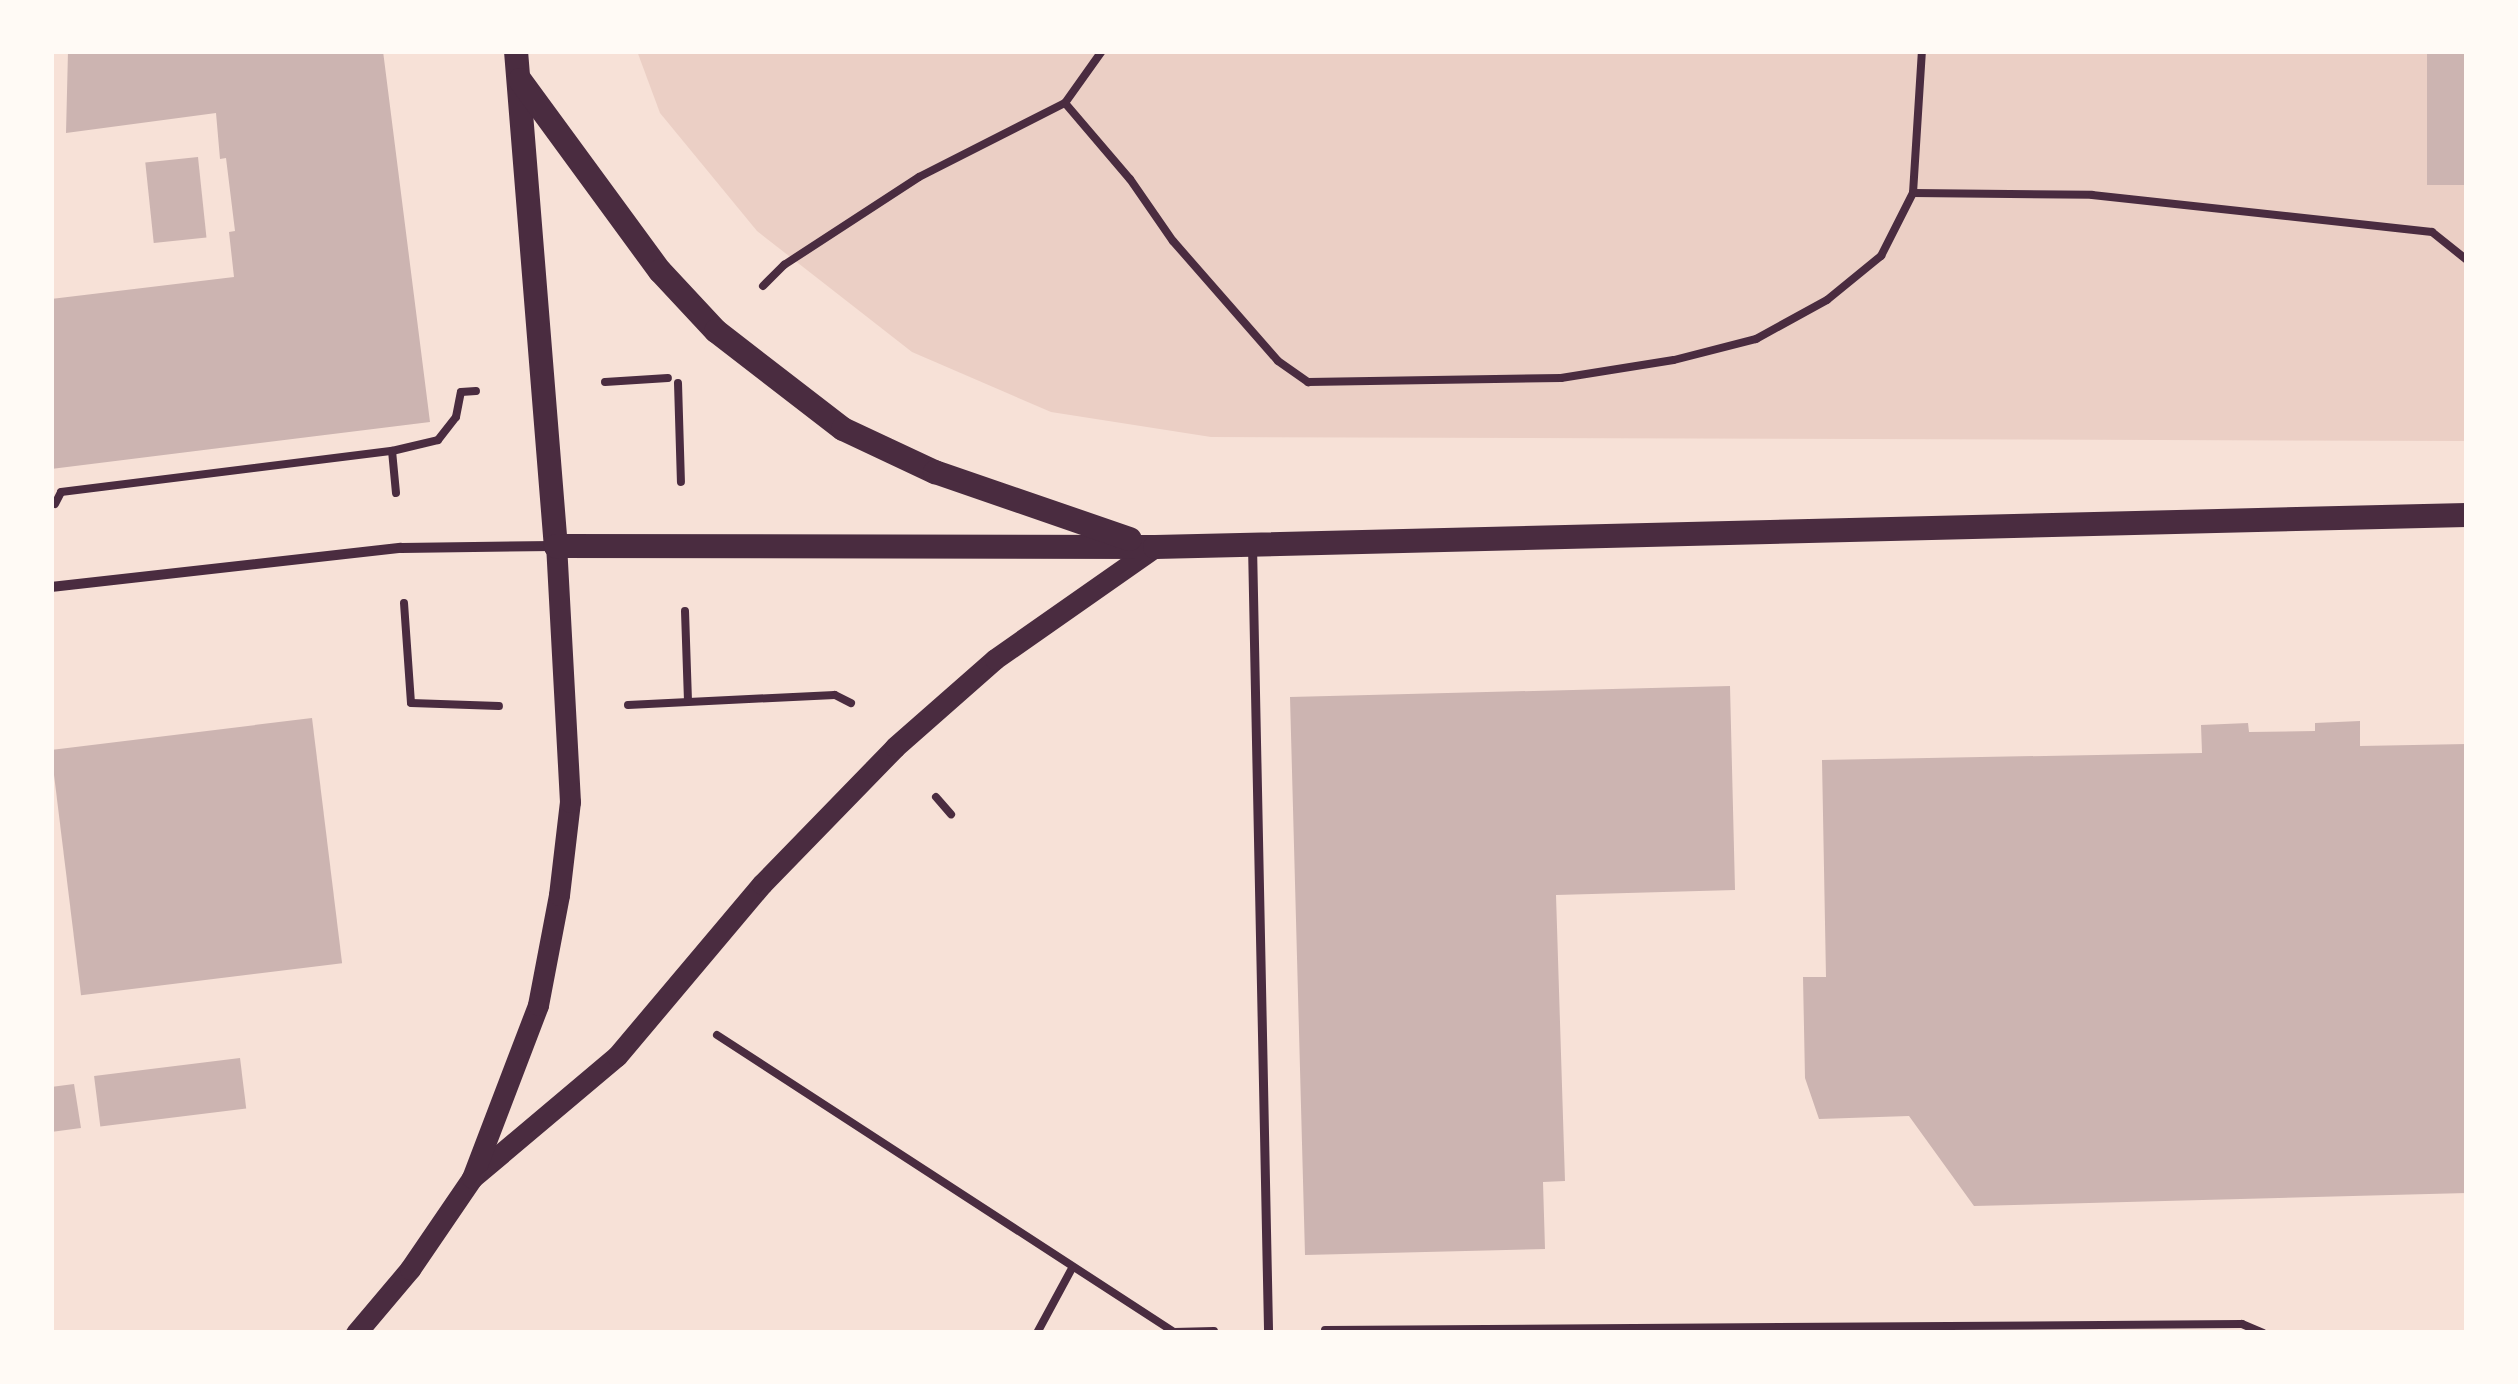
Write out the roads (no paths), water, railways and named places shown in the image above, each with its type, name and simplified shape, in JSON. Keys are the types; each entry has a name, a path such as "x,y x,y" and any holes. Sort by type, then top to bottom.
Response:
{"main road":[{"path":"516,51 556,546 1155,547 2467,515"},
{"path":"519,79 659,271 716,331 844,429 1025,506 1155,547"}],"street":[{"path":"51,587 401,548 556,546 570,802 542,982 472,1178 410,1269 356,1333"},
{"path":"472,1178 616,1056 762,884 895,748 995,659 1155,547"}],"lane":[{"path":"1252,545 1268,1330"}]}
